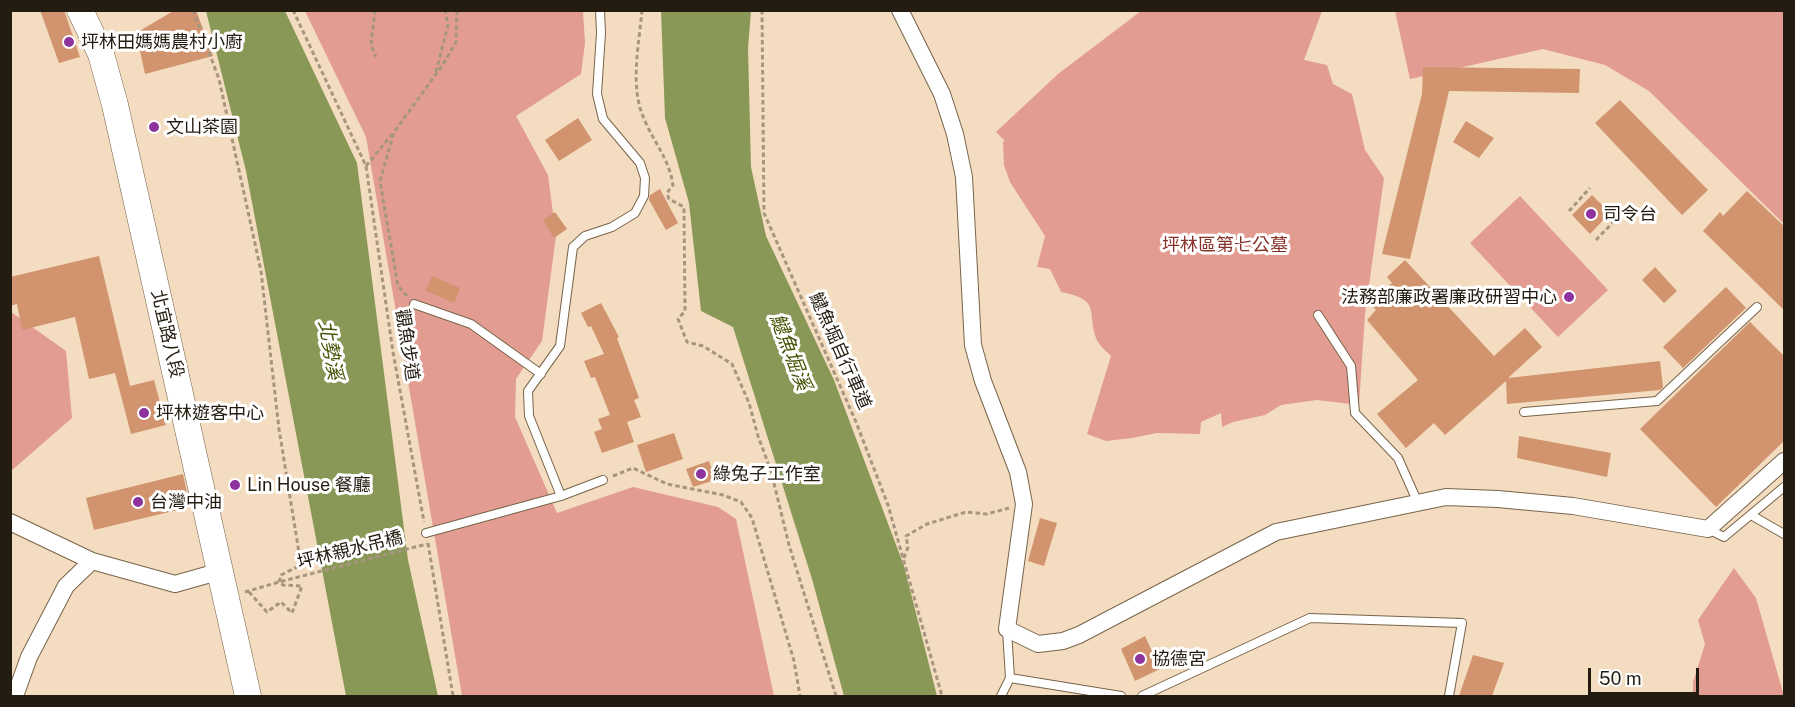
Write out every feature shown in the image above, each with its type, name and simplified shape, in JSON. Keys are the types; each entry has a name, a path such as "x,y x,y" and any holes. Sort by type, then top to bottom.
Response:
{"main road":[{"name":"北宜路八段","path":"80,10 101,54 115,105 221,571 237,595 248,696"}],"street":[{"path":"900,10 942,94 955,134 964,177 974,345 983,381 1018,472 1024,504 1007,629 1038,644 1063,641 1079,635 1276,532 1446,497 1574,506 1708,529 1785,461"},
{"path":"10,522 92,561 175,584 221,571"},
{"path":"15,696 29,657 66,586 92,561"}],"lane":[{"path":"561,496 529,416 528,391 560,346 573,247 585,236 612,227 635,213 644,196 645,178 640,163 603,119 597,94 602,33 600,10"},
{"path":"414,304 471,324 541,374"},
{"path":"1524,412 1658,401 1757,307"},
{"path":"1318,315 1351,366 1354,413 1398,458 1418,503"},
{"path":"426,533 561,496 603,480"},
{"path":"1708,529 1724,537 1785,487"},
{"path":"1751,514 1785,534"},
{"path":"1142,696 1310,618 1462,623 1449,696"},
{"path":"1001,696 1010,678 1007,629"},
{"path":"1010,678 1121,696"}],"path":[{"path":"193,10 219,79 261,271 279,429 301,565 281,575 279,582 283,585 302,586 292,614 280,602 267,612 237,595"},
{"name":"觀魚步道","path":"293,10 366,166 393,352 429,544 453,696"},
{"path":"375,10 371,45 376,57"},
{"path":"435,76 448,25 445,10"},
{"path":"366,166 435,76 456,42 457,10"},
{"path":"642,10 637,57 637,99 644,121 671,169 673,185 667,192 669,199 684,207 685,311 678,319 687,342 703,346 732,364 749,403 771,471 789,545 836,696"},
{"name":"𩻸魚堀自行車道","path":"762,10 764,213 856,422 888,506 942,696"},
{"path":"394,132 380,181 398,286 414,304"},
{"path":"1569,211 1590,188"},
{"path":"1596,240 1619,216"},
{"path":"603,480 633,468 667,484 723,495 741,502 752,518 794,661 800,696"},
{"path":"903,560 908,547 906,536 927,524 966,513 987,514 1024,504"},
{"name":"坪林親水吊橋","path":"237,595 429,544"}],"green space":[{"path":"305,11 583,11 585,43 581,74 516,116 548,175 556,236 542,341 516,379 515,417 557,513 633,487 718,507 736,519 774,696 462,696 366,137"},
{"name":"坪林區第七公墓","path":"1141,11 1322,11 1304,60 1327,65 1333,84 1352,94 1365,150 1384,178 1365,314 1359,405 1317,400 1281,405 1265,415 1233,422 1222,427 1221,413 1201,422 1200,434 1157,433 1106,441 1087,434 1111,356 1098,342 1088,304 1074,295 1061,292 1050,269 1037,267 1045,236 1010,182 1004,165 1003,142 1005,141 996,132 1058,74"},
{"path":"1395,11 1784,11 1784,224 1649,91 1605,65 1543,49 1410,79"},
{"path":"1520,196 1608,290 1558,337 1470,243"},
{"path":"11,312 66,351 72,418 11,471"},
{"path":"1734,568 1756,598 1784,696 1693,696 1693,682 1705,644 1698,620"}],"water":[{"name":"北勢溪","path":"206,11 285,11 357,163 408,560 438,696 346,696 246,171"},
{"name":"𩻸魚堀溪","path":"661,11 751,11 748,48 751,167 766,236 834,380 904,566 937,696 844,696 812,579 733,327 701,311 689,203 665,118"}],"building":[{"path":"40,10 64,10 80,57 59,63"},
{"path":"175,10 196,10 213,56 145,74 136,33"},
{"path":"1423,67 1580,69 1579,93 1449,91 1410,259 1382,254 1422,94"},
{"path":"1620,100 1708,190 1682,215 1595,123"},
{"path":"578,118 592,140 559,161 545,140"},
{"path":"1466,121 1494,138 1479,158 1453,142"},
{"path":"660,189 678,223 666,230 649,200 650,195"},
{"path":"1747,191 1785,227 1785,311 1703,231 1720,212 1723,216"},
{"name":"司令台","path":"1592,195 1610,213 1590,234 1572,215"},
{"path":"555,212 567,229 554,238 543,220"},
{"path":"99,256 130,386 154,380 166,425 131,434 115,373 89,379 75,317 22,330 17,304 10,306 10,277"},
{"path":"1405,260 1494,356 1525,328 1542,347 1508,378 1660,361 1663,387 1660,390 1507,404 1506,381 1445,435 1434,423 1406,448 1377,414 1418,380 1367,320 1376,310 1370,303 1392,283 1387,277"},
{"path":"1655,267 1677,291 1664,303 1642,280"},
{"path":"432,276 460,288 454,303 426,291"},
{"path":"1726,287 1746,308 1683,368 1663,347"},
{"path":"601,303 619,337 617,338 639,398 634,400 641,417 627,422 634,442 602,453 594,432 602,429 598,419 610,415 595,377 591,378 584,361 604,354 591,326 588,327 581,313"},
{"path":"1750,322 1785,357 1785,440 1716,507 1640,429"},
{"path":"674,433 683,459 646,472 637,445"},
{"path":"1519,436 1611,453 1607,477 1517,458"},
{"name":"綠兔子工作室","path":"709,461 715,480 693,487 686,469"},
{"name":"台灣中油","path":"183,474 190,507 94,530 86,498"},
{"path":"1040,518 1057,523 1044,566 1028,561"},
{"name":"協德宮","path":"1145,636 1160,669 1135,681 1121,649"},
{"path":"1473,655 1504,663 1492,696 1459,696"}],"place":[{"name":"坪林田媽媽農村小廚","path":"69,42"},
{"name":"文山茶園","path":"154,127"},
{"name":"司令台","path":"1591,214"},
{"name":"法務部廉政署廉政研習中心","path":"1569,297"},
{"name":"坪林遊客中心","path":"144,413"},
{"name":"綠兔子工作室","path":"701,474"},
{"name":"Lin House 餐廳","path":"235,485"},
{"name":"台灣中油","path":"138,502"},
{"name":"協德宮","path":"1140,659"}]}
